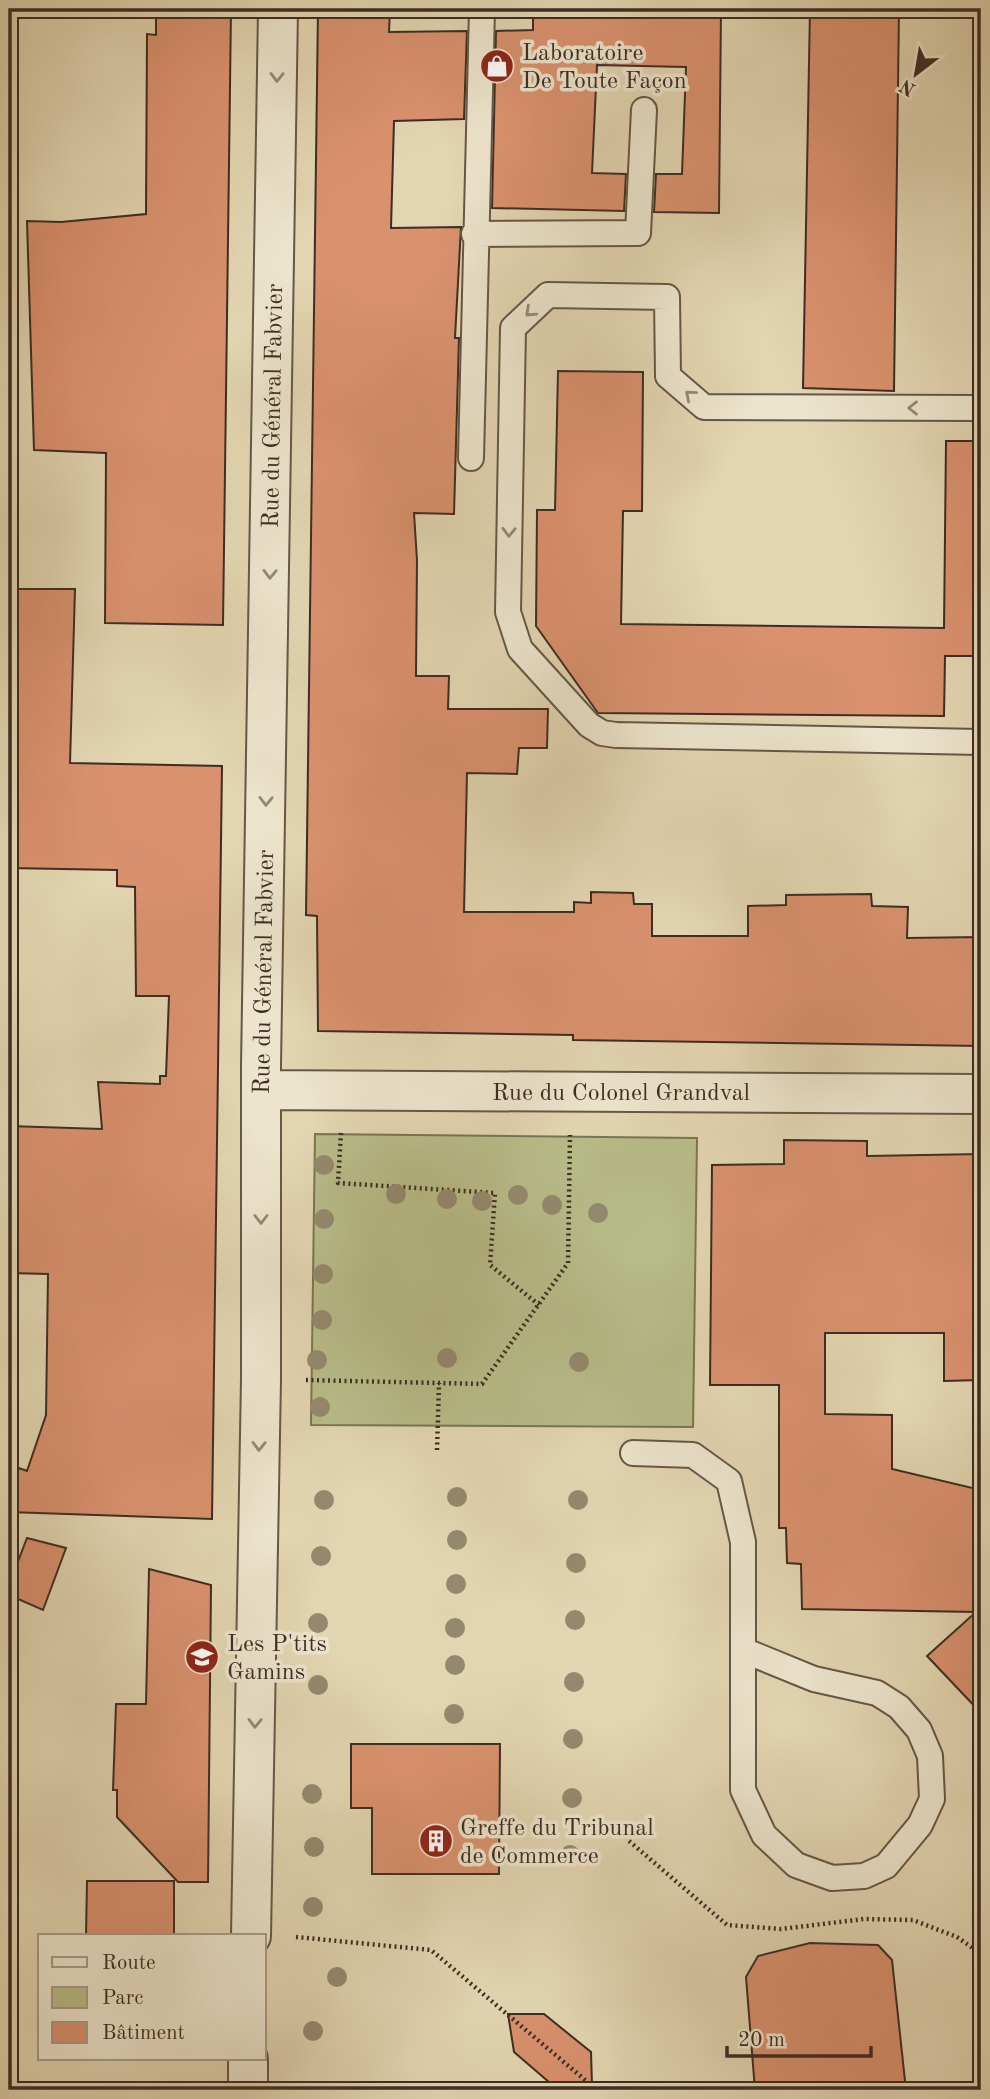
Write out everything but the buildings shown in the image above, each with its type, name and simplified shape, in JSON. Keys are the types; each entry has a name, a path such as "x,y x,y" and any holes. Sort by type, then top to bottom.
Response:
{"street":[{"name":"Rue du Général Fabvier","path":"251,1934 261,1379 261,1090 278,9"},
{"name":"Rue du Colonel Grandval","path":"261,1090 981,1094"},
{"path":"248,2060 248,2090"}],"lane":[{"path":"471,458 474,234 482,9"},
{"path":"474,234 638,233 644,110"},
{"path":"981,408 704,407 667,376 667,297 548,295 513,328 508,612 520,649 589,725 602,733 616,735 981,742"},
{"path":"633,1453 693,1455 729,1481 743,1542 743,1650 743,1790 764,1835 796,1866 832,1878 864,1876 886,1866 920,1825 932,1799 930,1756 919,1730 899,1707 877,1693 814,1679 743,1650"}],"path":[{"path":"342,1125 338,1183 495,1193 490,1265 539,1305"},
{"path":"295,1380 482,1384 568,1263 570,1127"},
{"path":"437,1450 439,1383"},
{"path":"629,1841 727,1925 781,1929 864,1919 914,1920 957,1937 981,1954"},
{"path":"266,1936 431,1950 597,2090"}],"green space":[{"path":"315,1134 697,1138 693,1427 311,1425"}],"place":[{"name":"Laboratoire De Toute Façon","path":"497,66"},
{"name":"Les P'tits Gamins","path":"202,1657"},
{"name":"Greffe du Tribunal de Commerce","path":"436,1841"}]}
